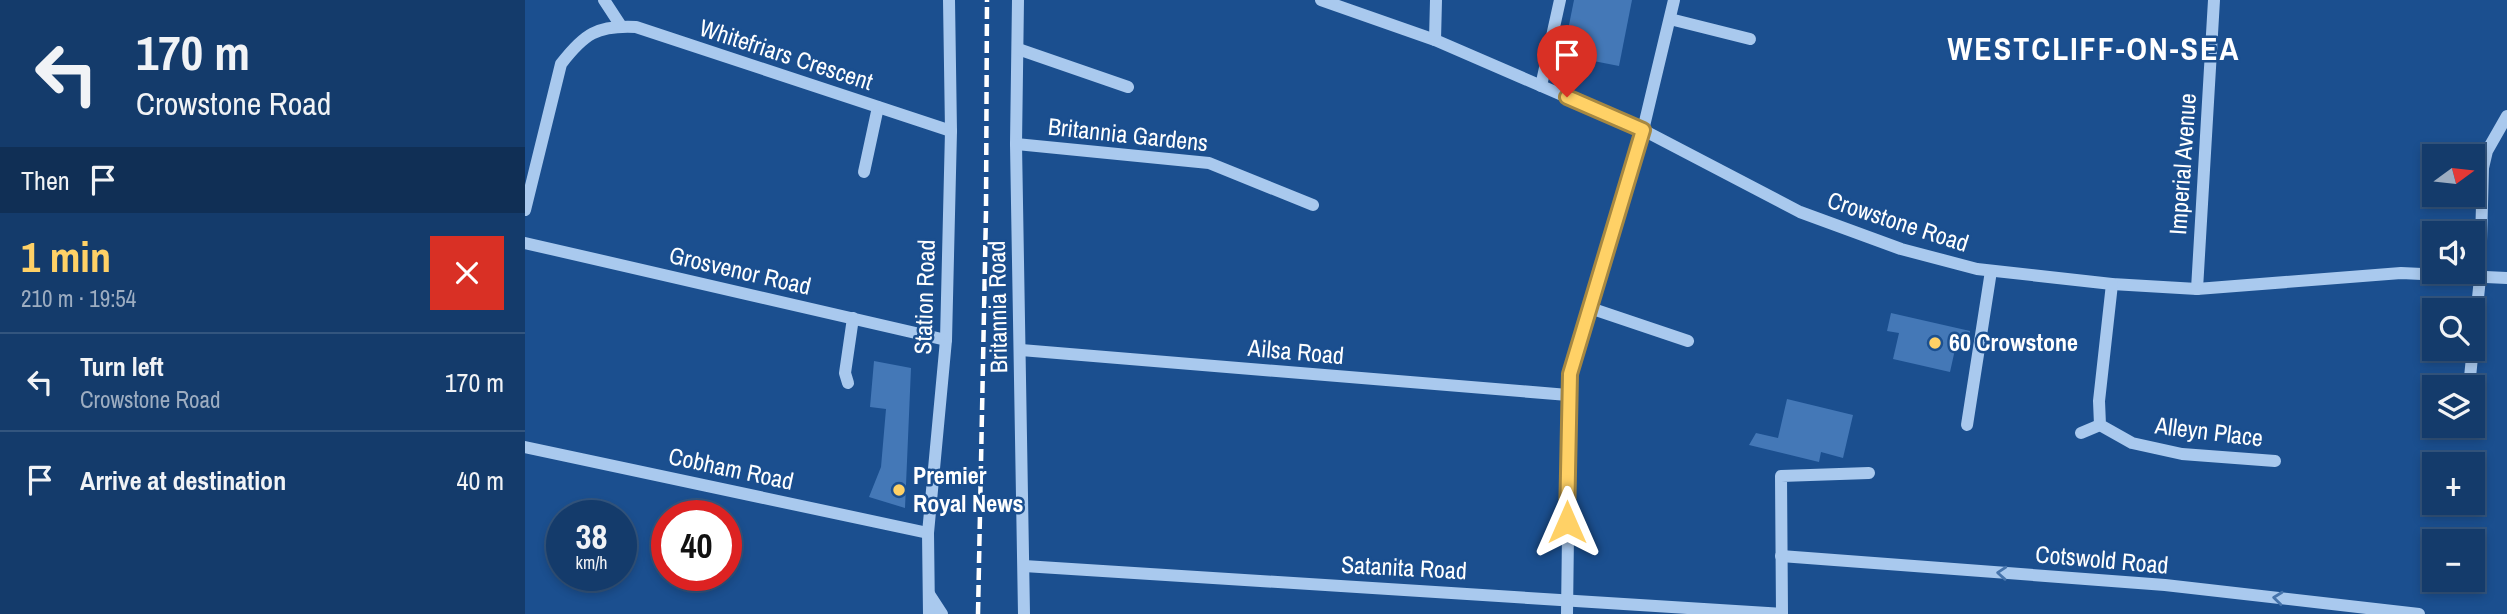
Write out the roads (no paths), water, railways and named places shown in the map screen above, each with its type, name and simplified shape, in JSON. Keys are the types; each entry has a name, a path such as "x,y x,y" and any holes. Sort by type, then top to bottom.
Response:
{"street":[{"path":"604,0 621,26"},
{"name":"Station Road","path":"929,614 928,533 946,340 951,131 949,0"},
{"name":"Britannia Road","path":"1018,0 1016,144 1024,614"},
{"name":"Crowstone Road","path":"1321,0 1435,40 1643,130 1800,212 1901,250 1991,271 2112,284 2197,289 2401,273 2422,274"},
{"path":"1435,40 1436,0"},
{"path":"1541,86 1560,0"},
{"path":"1567,614 1570,374 1643,130 1674,0"},
{"name":"Imperial Avenue","path":"2197,289 2214,0"},
{"path":"1670,19 1750,39"},
{"name":"Whitefriars Crescent","path":"525,211 561,64 576,44 589,33 621,26 636,27 951,131"},
{"path":"1018,49 1128,87"},
{"path":"864,172 878,107"},
{"path":"2482,221 2483,168 2487,151 2507,116"},
{"name":"Britannia Gardens","path":"1016,144 1209,163 1313,205"},
{"name":"Grosvenor Road","path":"525,243 946,340"},
{"path":"1967,425 1991,271"},
{"name":"Crowstone Road","path":"2485,278 2507,278"},
{"path":"2081,433 2100,425 2099,401 2112,284"},
{"path":"2470,375 2479,284"},
{"path":"1590,308 1688,341"},
{"path":"848,383 845,373 853,318"},
{"name":"Ailsa Road","path":"1021,350 1568,395"},
{"name":"Alleyn Place","path":"2100,425 2132,443 2182,454 2276,461"},
{"name":"Cobham Road","path":"525,447 928,533"},
{"path":"1782,614 1781,476 1869,472"},
{"name":"Cotswold Road","path":"1781,556 2165,585 2419,614"},
{"name":"Satanita Road","path":"1024,566 1567,598 1782,614"},
{"path":"929,594 942,614"}],"railway":[{"path":"978,614 986,212 987,0"}],"place":[{"name":"60 Crowstone","path":"1935,343"},
{"name":"Premier Royal News","path":"899,490"}],"district":[{"name":"WESTCLIFF-ON-SEA","path":"2094,49"}]}
